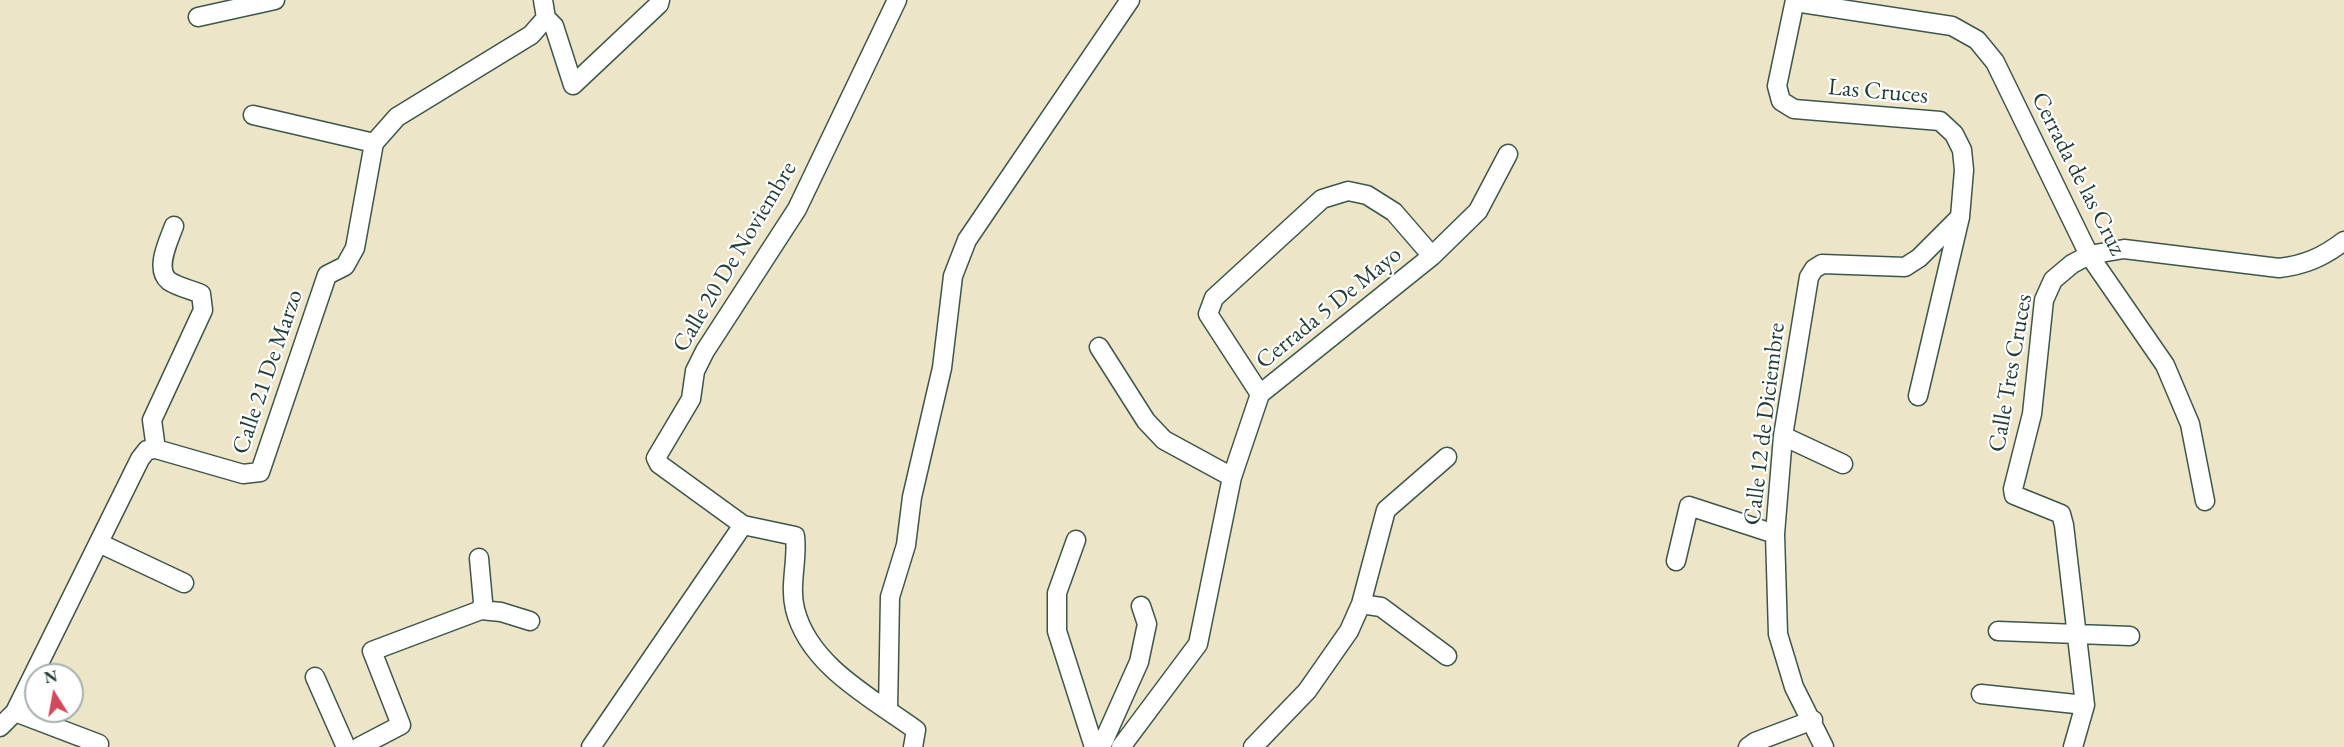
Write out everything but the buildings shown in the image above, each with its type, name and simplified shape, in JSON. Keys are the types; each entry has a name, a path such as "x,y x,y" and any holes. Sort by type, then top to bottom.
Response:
{"street":[{"path":"198,17 275,0"},
{"path":"544,9 554,26 573,85 659,4 660,0"},
{"name":"Calle 20 De Noviembre","path":"897,0 797,209 705,351 695,371 691,399 656,458 659,464 743,525 785,532 795,536 795,609 809,642 838,674 916,730 913,747"},
{"path":"888,710 890,597 906,545 912,497 942,368 953,276 967,240 1130,0"},
{"name":"Las Cruces","path":"1795,1 1777,86 1781,101 1794,109 1940,121 1954,134 1962,150 1964,170 1960,217"},
{"name":"Cerrada de las Cruz","path":"1795,1 1952,26 1977,40 1995,62 2089,255 2165,365 2190,424 2205,501"},
{"path":"254,115 374,142 397,117 531,35 544,9"},
{"name":"Calle 21 De Marzo","path":"156,448 243,474 260,472 327,275 345,266 355,248 374,142"},
{"name":"Cerrada 5 De Mayo","path":"1121,747 1198,644 1232,477 1260,394 1432,256 1478,211 1508,154"},
{"path":"1260,394 1208,314 1214,298 1322,199 1348,191 1367,195 1394,212 1432,256"},
{"path":"1918,396 1960,217"},
{"name":"Calle 12 de Diciembre","path":"1824,747 1813,720 1794,687 1778,634 1775,534 1783,436 1809,277 1814,269 1822,264 1905,267 1919,258 1960,217"},
{"path":"0,727 15,712 140,459 147,450 156,448 152,420 203,310 204,301 201,294 168,281 163,270 164,256 174,226"},
{"name":"Calle Tres Cruces","path":"2073,747 2085,705 2078,632 2061,514 2020,499 2014,495 2013,489 2032,414 2044,300 2053,280 2072,264 2089,255 2124,249 2279,268 2303,265 2327,254 2344,241"},
{"path":"1099,347 1146,421 1164,440 1232,477"},
{"name":"Calle 12 de Diciembre","path":"1783,436 1843,464"},
{"path":"1253,747 1307,691 1349,631 1361,604 1386,510 1447,457"},
{"path":"1676,561 1689,506 1775,534"},
{"path":"591,747 743,525"},
{"path":"1076,540 1057,593 1057,631 1094,747"},
{"path":"99,543 184,584"},
{"path":"479,558 483,602 481,610"},
{"path":"1361,604 1381,607 1447,656"},
{"path":"1101,747 1139,662 1147,624 1141,606"},
{"path":"359,747 401,725 372,651 481,610 501,612 530,621"},
{"path":"1998,631 2078,632 2130,636"},
{"path":"315,677 346,747"},
{"path":"1981,693 2085,705"},
{"path":"15,712 99,744"},
{"path":"1748,747 1755,742 1813,720"}]}
